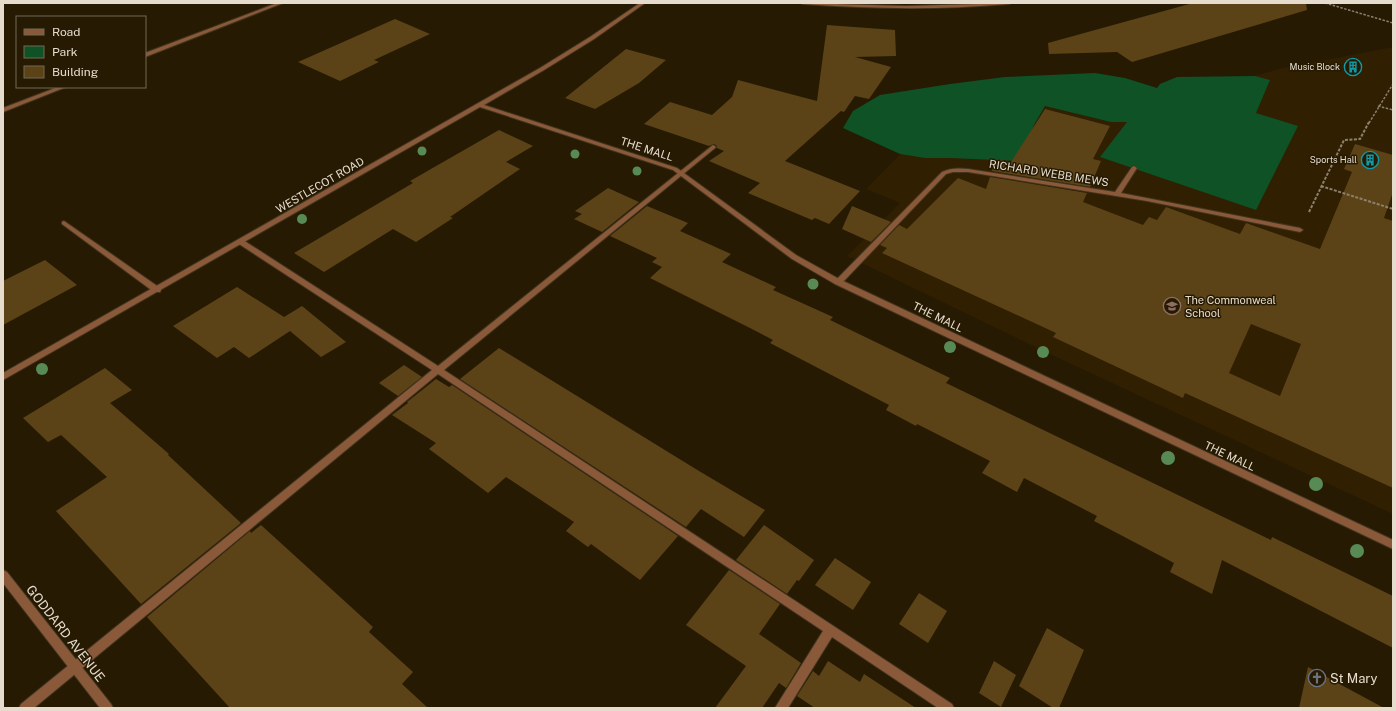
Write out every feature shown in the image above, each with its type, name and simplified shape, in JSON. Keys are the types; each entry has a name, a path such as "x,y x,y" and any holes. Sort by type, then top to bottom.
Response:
{"street":[{"path":"146,56 281,3"},
{"name":"WESTLECOT ROAD","path":"3,378 568,54 644,3"},
{"path":"803,3 940,7 1009,3"},
{"path":"3,110 60,88"},
{"name":"THE MALL","path":"479,105 681,173 794,257 838,282 1393,546"},
{"path":"25,708 713,147"},
{"path":"1117,194 1134,168"},
{"name":"RICHARD WEBB MEWS","path":"838,282 944,173 949,170 970,171 1117,194 1300,230"},
{"path":"64,223 156,290"},
{"path":"241,242 438,370 948,708"},
{"name":"GODDARD AVENUE","path":"3,575 107,708"},
{"path":"781,708 830,630"}],"path":[{"path":"1325,3 1393,23"},
{"path":"1300,230 1344,140 1360,139 1378,106 1393,84"},
{"path":"1378,106 1393,110"},
{"path":"1321,186 1393,209"}],"shaded area":[{"name":"The Commonweal School","path":"1393,47 1393,514 1054,356 847,256 900,203 866,189 913,141 1031,133 1045,106 1157,88 1160,84 1177,77 1250,77 1283,68"}],"green space":[{"path":"1095,73 1125,78 1157,88 1160,84 1177,77 1255,76 1270,80 1256,113 1298,126 1256,210 1100,157 1127,122 1111,122 1045,106 1034,125 1019,161 925,158 900,154 843,128 853,111 880,95 1005,77"}],"building":[{"path":"1193,3 1306,3 1307,10 1132,62 1117,52 1049,54 1048,43"},
{"path":"395,19 430,34 374,60 379,62 340,81 298,62"},
{"path":"827,25 895,30 896,56 855,57 891,67 869,99 855,96 844,112 841,111 785,161 860,191 829,224 815,218 812,220 748,193 760,183 709,161 724,151 717,148 714,144 709,146 644,124 670,102 712,115 732,97 738,80 817,101"},
{"path":"626,49 666,60 639,83 595,109 565,98"},
{"path":"1045,109 1110,126 1093,159 1101,161 1090,187 992,171 995,159 1011,162"},
{"path":"499,130 533,146 506,162 520,169 450,217 453,218 416,242 393,229 324,272 294,253 413,183 410,181"},
{"path":"1355,144 1393,155 1393,192 1384,218 1393,221 1393,488 1185,393 1183,398 1053,337 1056,333 882,253 887,248 880,245 899,225 907,229 958,178 986,189 990,177 1087,193 1083,202 1143,225 1149,217 1157,220 1166,207 1240,234 1246,223 1320,249 1352,172 1344,169","holes":["1251,324 1301,344 1280,396 1229,373"]},
{"path":"608,188 639,202 602,232 574,219 582,214 575,211"},
{"path":"647,206 688,223 680,231 731,254 722,262 776,287 773,290 833,317 830,320 950,378 946,383 1271,540 1272,537 1393,596 1393,648 1222,560 1212,594 1170,572 1174,563 1094,521 1097,516 1024,478 1017,492 982,473 990,461 886,410 889,405 770,343 773,340 650,278 662,267 652,262 657,258 610,236"},
{"path":"852,206 891,222 871,242 842,229"},
{"path":"45,260 77,285 3,325 3,281"},
{"path":"237,287 284,317 302,306 346,342 321,357 290,331 249,358 234,347 217,358 173,326"},
{"path":"499,348 765,510 744,537 701,509 686,527 460,379"},
{"path":"404,365 422,377 398,396 379,383"},
{"path":"105,368 132,390 110,403 169,454 168,455 241,523 141,604 56,511 107,477 61,435 48,442 23,418"},
{"path":"436,379 449,387 452,385 678,536 640,580 591,544 588,547 566,531 574,522 506,477 488,493 429,449 436,443 392,415"},
{"path":"261,525 373,627 369,632 413,672 402,684 428,708 230,708 147,617 250,531 251,533"},
{"path":"764,525 814,560 799,581 797,580 787,594 736,560"},
{"path":"835,558 871,582 853,610 815,585"},
{"path":"729,570 780,604 759,634 801,663 786,688 779,683 762,708 715,708 746,666 686,625"},
{"path":"919,593 947,611 928,643 899,624"},
{"path":"1047,628 1084,650 1059,708 1053,708 1019,686"},
{"path":"828,661 860,682 864,674 916,708 815,708 797,696 813,671 819,676"},
{"path":"994,661 1016,675 1001,707 979,693"},
{"name":"St Mary","path":"1308,667 1384,708 1299,708"}],"place":[{"name":"Music Block","path":"1353,67"},
{"name":"Sports Hall","path":"1370,160"},
{"name":"The Commonweal School","path":"1172,306"},
{"name":"St Mary","path":"1317,678"}]}
